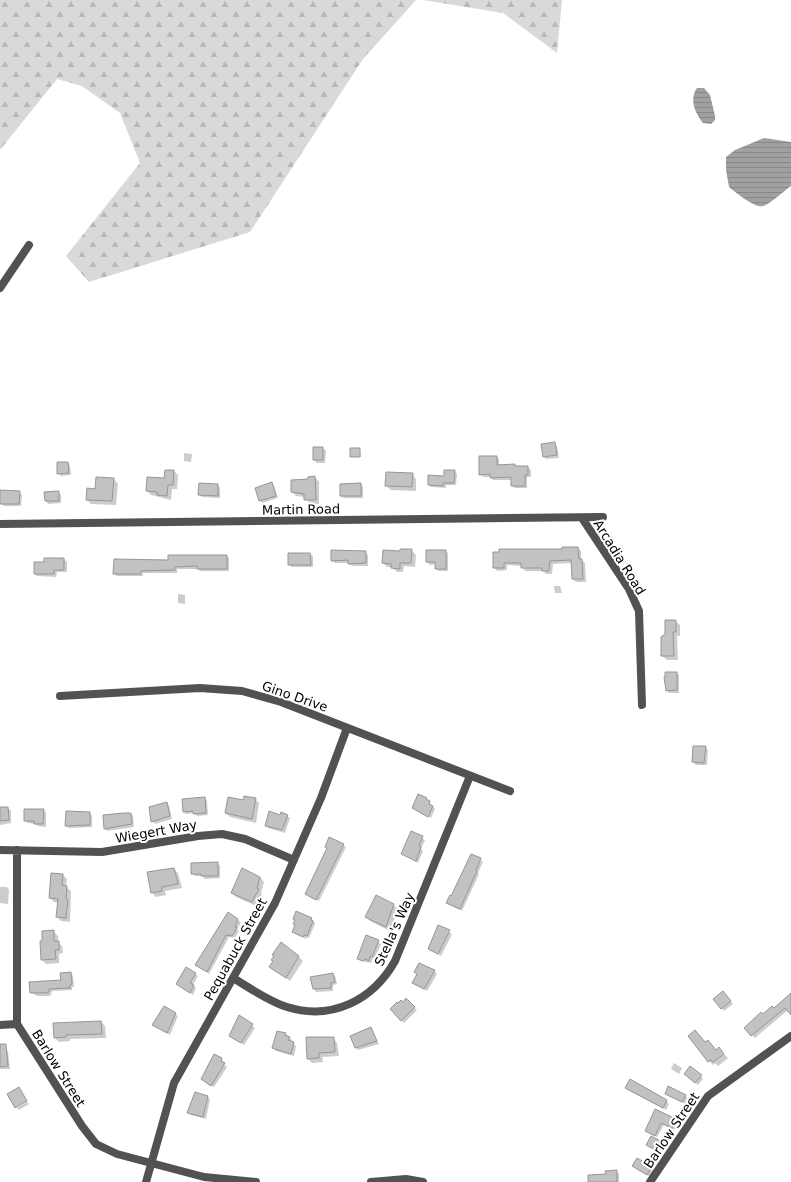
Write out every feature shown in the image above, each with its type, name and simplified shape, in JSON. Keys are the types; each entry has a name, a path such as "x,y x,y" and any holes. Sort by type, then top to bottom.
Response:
{"street":[{"path":"0,288 29,244"},
{"name":"Martin Road","path":"0,524 603,517"},
{"name":"Arcadia Road","path":"582,518 629,589 639,611 642,705"},
{"name":"Gino Drive","path":"60,696 200,688 242,691 281,702 510,792"},
{"name":"Pequabuck Street","path":"146,1182 174,1083 275,903 321,798 347,728"},
{"name":"Stella's Way","path":"233,978 282,1005 303,1011 339,1008 354,1003 371,992 383,980 395,961 470,776"},
{"name":"Wiegert Way","path":"17,850 102,852 198,836 222,834 245,839 294,860"},
{"path":"0,850 17,850"},
{"name":"Barlow Street","path":"17,850 17,1024 82,1126 96,1144 117,1154 204,1177 256,1182"},
{"path":"0,1025 17,1024"},
{"name":"Barlow Street","path":"650,1182 708,1096 791,1036"},
{"path":"371,1182 406,1179 423,1182"}],"green space":[{"path":"0,0 416,0 363,59 250,232 89,282 66,256 140,163 120,113 82,86 57,79 0,150"},
{"path":"423,0 562,0 557,53 503,13"}],"shaded area":[{"path":"697,88 704,88 710,95 715,116 715,120 711,124 703,123 695,110 693,97"},
{"path":"764,138 791,142 791,186 766,205 760,206 746,200 729,187 726,170 726,157 735,150"}],"building":[{"path":"555,442 557,455 543,457 541,444"},
{"path":"313,447 323,447 323,460 313,460"},
{"path":"350,448 360,448 360,457 350,457"},
{"path":"479,456 497,456 497,465 515,464 515,466 528,466 528,475 525,475 525,486 511,486 511,477 490,478 490,474 479,475"},
{"path":"57,462 68,462 69,473 57,474"},
{"path":"165,470 174,470 173,485 168,485 167,496 157,495 157,492 146,491 147,477 164,478"},
{"path":"444,470 455,470 454,483 443,483 443,486 428,485 428,475 444,476"},
{"path":"386,472 413,473 412,487 385,486"},
{"path":"315,476 316,500 304,500 304,494 291,492 291,480 308,479 308,477"},
{"path":"96,477 114,478 112,501 86,500 87,488 95,489"},
{"path":"272,482 276,496 259,501 255,488"},
{"path":"199,483 218,484 218,496 198,495"},
{"path":"361,483 361,496 340,496 340,484"},
{"path":"0,490 20,491 19,504 0,504"},
{"path":"59,491 59,501 45,501 44,492"},
{"path":"562,547 578,547 579,559 582,559 583,579 572,579 571,560 550,561 549,571 542,571 542,568 521,568 521,563 504,563 504,568 493,568 493,552 499,552 499,549 562,549"},
{"path":"400,549 412,549 411,563 400,563 400,569 391,568 391,564 382,563 383,550 400,551"},
{"path":"331,550 366,551 366,563 348,564 348,560 331,561"},
{"path":"426,550 446,550 446,569 435,569 435,562 426,562"},
{"path":"288,553 310,553 311,565 288,565"},
{"path":"168,555 227,555 227,569 197,569 197,566 175,567 175,570 141,571 140,574 113,574 114,559 168,560"},
{"path":"44,558 64,558 64,570 54,570 54,574 34,574 34,562 44,562"},
{"path":"665,620 676,620 676,632 673,632 674,656 661,656 661,637 665,634"},
{"path":"665,672 677,672 677,690 666,691 664,677"},
{"path":"693,746 706,746 704,763 692,762"},
{"path":"418,794 427,798 426,799 430,801 429,804 433,806 428,817 412,808"},
{"path":"244,796 256,798 252,819 225,813 228,797 243,800"},
{"path":"205,797 206,813 193,814 193,811 183,812 182,799"},
{"path":"167,802 170,816 151,822 149,807"},
{"path":"0,807 8,807 9,820 0,821"},
{"path":"24,809 44,809 43,824 34,824 34,821 24,821"},
{"path":"66,811 90,812 90,825 65,826"},
{"path":"269,811 280,815 281,812 288,815 282,830 265,826"},
{"path":"131,813 132,824 104,829 103,815"},
{"path":"411,831 423,836 416,861 401,854"},
{"path":"329,837 344,844 316,900 305,894 327,848 325,847"},
{"path":"471,854 481,858 476,870 477,871 460,909 446,903 450,895 451,896"},
{"path":"218,862 218,876 201,876 201,874 191,874 191,863"},
{"path":"174,868 178,884 162,887 162,891 151,893 147,872"},
{"path":"242,868 260,877 257,888 259,889 252,902 231,893"},
{"path":"51,873 63,874 62,885 67,886 66,899 68,900 66,918 56,917 58,899 49,898"},
{"path":"376,895 394,904 386,927 365,917"},
{"path":"296,911 312,918 311,920 313,921 307,936 304,935 303,937 292,932 295,925 293,924 295,920 293,919"},
{"path":"228,912 238,919 235,927 237,928 232,936 226,935 207,972 195,965"},
{"path":"438,925 450,930 438,954 428,949"},
{"path":"54,930 54,941 59,941 59,950 55,950 56,959 41,960 40,941 42,941 42,931"},
{"path":"366,935 379,940 372,957 370,956 369,961 365,959 363,961 357,959"},
{"path":"281,942 299,956 286,978 269,967 273,961 271,960 274,956 272,955"},
{"path":"419,963 435,970 424,989 412,983 417,974 414,972"},
{"path":"186,967 196,973 190,983 194,985 190,993 176,984"},
{"path":"71,972 72,984 70,985 70,988 49,989 49,992 46,993 30,993 29,982 61,980 60,973"},
{"path":"333,973 335,982 331,983 331,988 313,989 310,977"},
{"path":"723,991 731,1001 721,1009 713,999"},
{"path":"791,993 791,1015 785,1008 751,1036 744,1028 761,1012 763,1014 772,1006 774,1008"},
{"path":"406,998 415,1007 401,1021 390,1009 397,1002 398,1003 401,1000 403,1002"},
{"path":"164,1006 176,1013 167,1033 152,1025"},
{"path":"239,1015 253,1024 241,1043 229,1036"},
{"path":"101,1021 102,1034 66,1035 66,1037 54,1038 53,1023"},
{"path":"371,1027 377,1041 355,1048 350,1036"},
{"path":"695,1030 705,1042 708,1040 716,1050 719,1047 724,1054 713,1062 711,1060 708,1062 688,1036"},
{"path":"277,1031 286,1033 285,1035 290,1037 288,1040 294,1042 291,1054 272,1048"},
{"path":"306,1037 334,1037 335,1052 319,1053 319,1058 307,1059"},
{"path":"0,1044 6,1044 8,1066 0,1067"},
{"path":"214,1054 222,1058 221,1061 225,1063 211,1086 201,1079"},
{"path":"690,1066 702,1075 695,1083 684,1074"},
{"path":"630,1079 667,1100 663,1108 625,1088"},
{"path":"668,1086 686,1095 682,1102 665,1094"},
{"path":"19,1087 27,1101 15,1108 7,1094"},
{"path":"195,1092 208,1096 203,1117 187,1113"},
{"path":"655,1109 676,1119 672,1128 661,1123 655,1136 645,1131"},
{"path":"651,1136 664,1143 659,1152 646,1145"},
{"path":"637,1158 652,1166 647,1175 632,1166"},
{"path":"617,1170 617,1182 588,1182 588,1175 606,1174 605,1171"}]}
